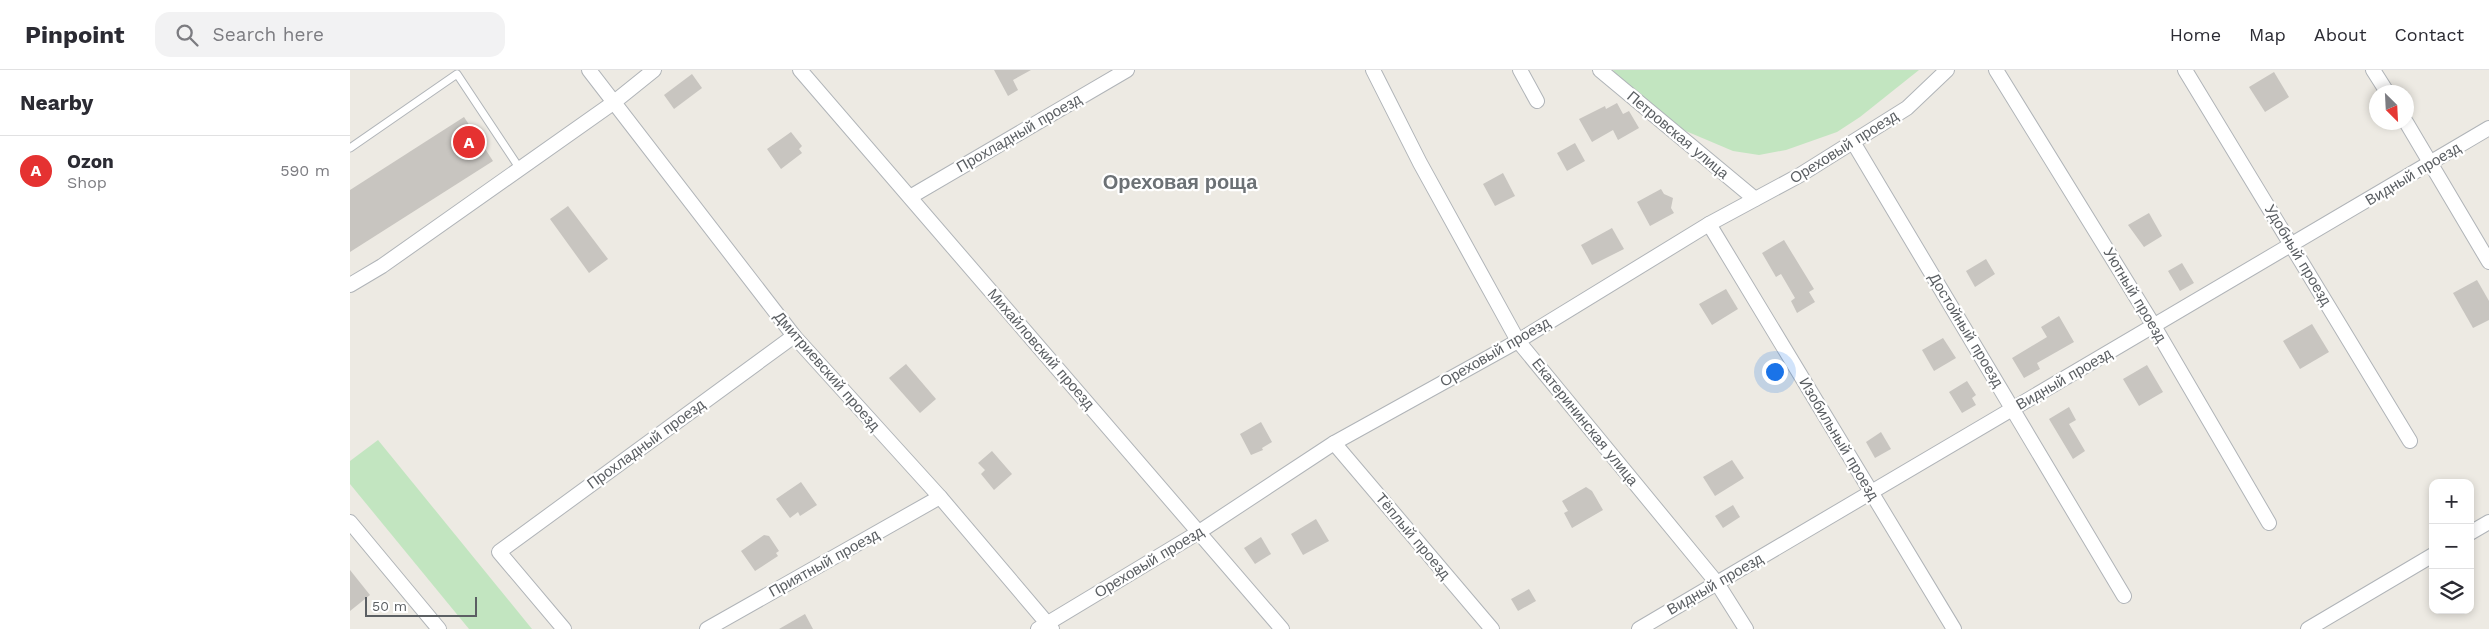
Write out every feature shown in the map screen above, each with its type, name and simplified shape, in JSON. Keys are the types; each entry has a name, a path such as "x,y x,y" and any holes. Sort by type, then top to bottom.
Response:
{"street":[{"name":"Дмитриевский проезд","path":"588,70 794,336 940,497 1046,627"},
{"path":"350,285 382,266 520,169 613,103 654,70"},
{"name":"Михайловский проезд","path":"800,70 1282,629"},
{"name":"Прохладный проезд","path":"910,197 1127,70"},
{"name":"Екатерининская улица","path":"1373,70 1420,163 1518,341 1717,583 1746,629"},
{"path":"1520,70 1537,102"},
{"name":"Петровская улица","path":"1600,70 1755,199"},
{"name":"Ореховый проезд","path":"1046,627 1199,532 1334,442 1518,341 1709,224 1853,142 1908,108 1946,70"},
{"name":"Уютный проезд","path":"1996,70 2154,326 2268,523"},
{"name":"Удобный проезд","path":"2185,70 2410,440"},
{"path":"2373,70 2383,85"},
{"name":"Видный проезд","path":"1639,629 2432,164 2489,128"},
{"path":"2411,130 2489,262"},
{"name":"Достойный проезд","path":"1853,142 2124,596"},
{"name":"Изобильный проезд","path":"1709,224 1954,629"},
{"name":"Прохладный проезд","path":"564,629 499,552 794,336"},
{"name":"Тёплый проезд","path":"1334,442 1492,629"},
{"name":"Приятный проезд","path":"707,629 940,497"},
{"path":"350,522 439,629"},
{"path":"2474,531 2489,522"},
{"path":"2308,629 2429,557"}],"lane":[{"path":"350,148 457,74 520,169"}],"green space":[{"path":"1613,70 1919,70 1860,117 1837,132 1786,150 1759,155 1733,151 1681,129 1618,78"},
{"path":"378,440 532,629 469,629 350,484 350,461"}],"building":[{"path":"994,70 1031,70 1013,80 1018,90 1008,96"},
{"path":"2274,72 2289,97 2265,112 2249,87"},
{"path":"692,74 702,88 674,109 664,95"},
{"path":"1617,103 1623,114 1629,111 1639,128 1618,140 1613,130 1592,142 1579,119 1605,106 1606,109"},
{"path":"464,117 493,161 350,252 350,190"},
{"path":"791,132 802,146 799,149 802,153 781,169 767,149"},
{"path":"1575,143 1585,161 1567,171 1557,153"},
{"path":"1503,173 1515,196 1495,206 1483,184"},
{"path":"1661,189 1664,194 1673,198 1671,208 1674,213 1650,226 1637,202"},
{"path":"568,206 608,259 589,273 550,219"},
{"path":"2149,213 2162,236 2144,247 2128,225"},
{"path":"1612,228 1624,249 1592,265 1581,245"},
{"path":"1784,240 1814,289 1809,292 1815,302 1797,313 1791,301 1795,298 1781,274 1776,277 1762,253"},
{"path":"1986,259 1995,274 1975,287 1966,271"},
{"path":"2182,263 2194,283 2180,291 2168,271"},
{"path":"2477,280 2489,301 2489,320 2473,328 2453,293"},
{"path":"1726,289 1738,309 1712,325 1699,304"},
{"path":"2059,316 2074,342 2037,363 2040,369 2024,378 2012,358 2047,337 2041,327"},
{"path":"2312,324 2329,352 2300,369 2283,341"},
{"path":"1943,338 1956,358 1934,371 1922,350"},
{"path":"906,364 936,399 920,413 889,378"},
{"path":"2147,365 2163,392 2139,406 2123,379"},
{"path":"1967,381 1976,395 1972,398 1976,405 1962,413 1949,392"},
{"path":"2069,407 2076,420 2069,424 2085,451 2073,459 2049,419"},
{"path":"1261,422 1272,442 1262,448 1263,450 1251,455 1240,434"},
{"path":"1881,432 1891,449 1875,458 1866,442"},
{"path":"992,451 1012,474 994,490 981,474 985,470 978,463"},
{"path":"1732,460 1744,478 1715,496 1703,477"},
{"path":"801,482 817,505 800,516 798,512 790,518 776,499"},
{"path":"1586,487 1592,491 1603,510 1572,528 1564,513 1568,511 1562,501"},
{"path":"1733,505 1740,517 1723,528 1715,516"},
{"path":"1316,519 1329,541 1303,555 1291,534"},
{"path":"764,535 769,536 779,551 776,553 778,556 755,571 741,551"},
{"path":"1261,537 1271,554 1255,564 1244,548"},
{"path":"350,570 370,595 350,611"},
{"path":"1529,589 1536,601 1518,611 1511,599"},
{"path":"805,614 813,629 779,629"}],"place":[{"name":"Ozon","path":"469,142"}],"district":[{"name":"Ореховая роща","path":"1180,182"}]}
